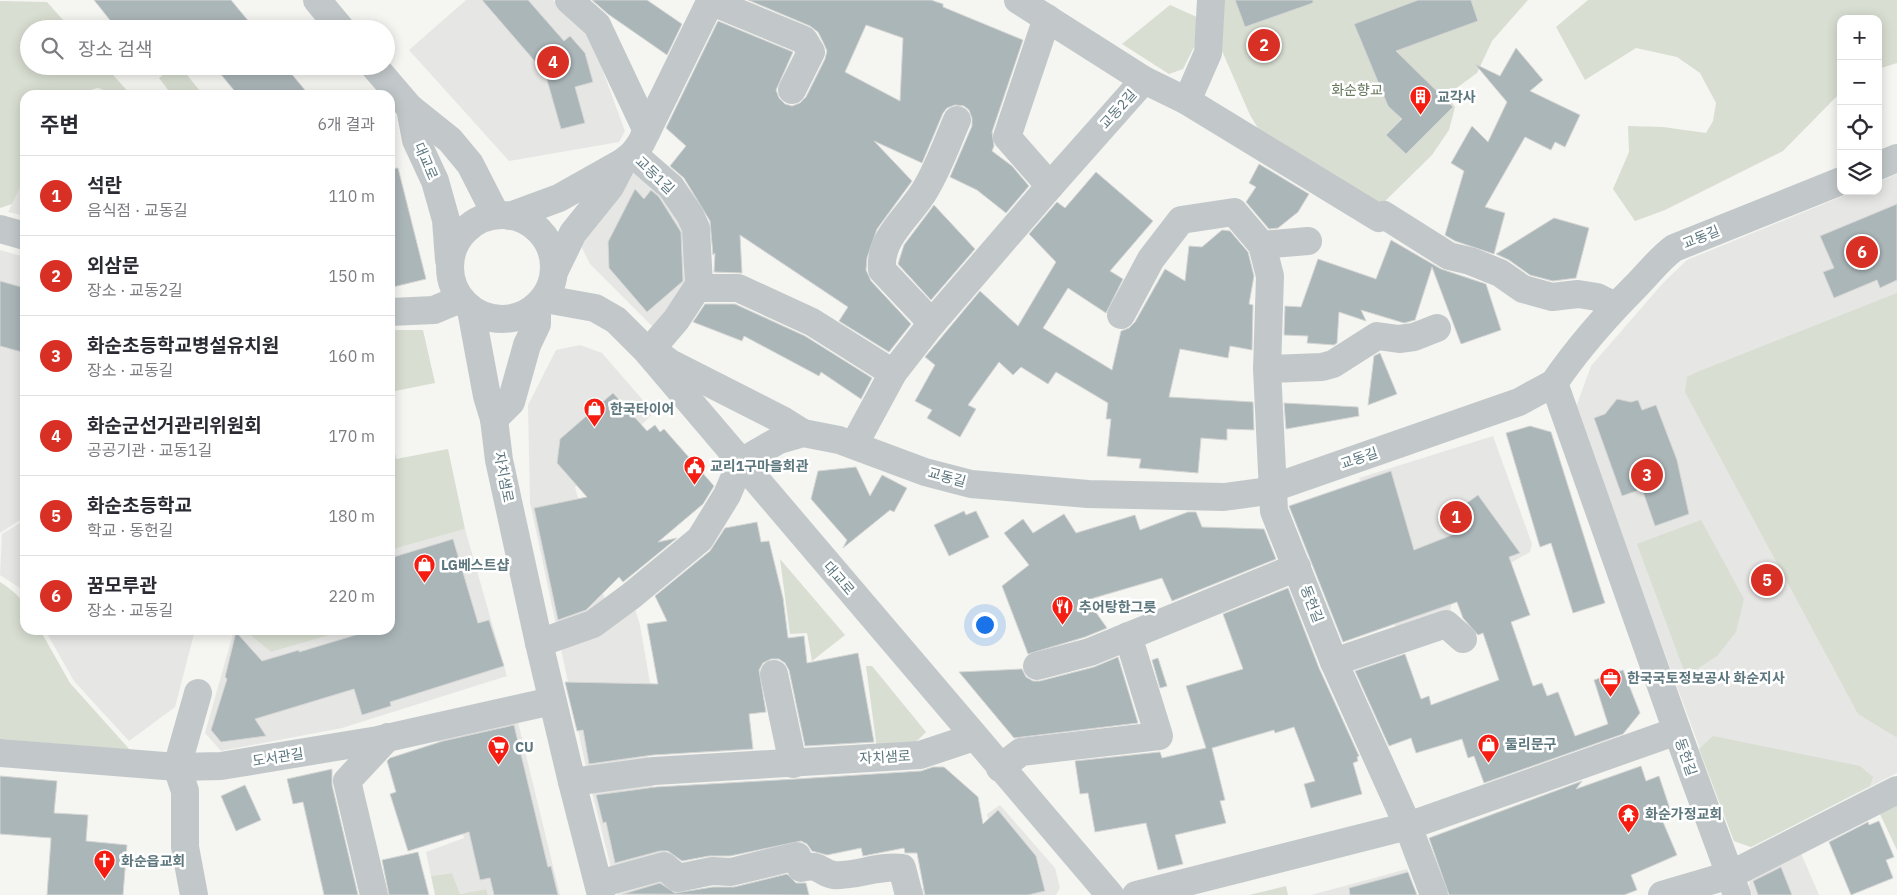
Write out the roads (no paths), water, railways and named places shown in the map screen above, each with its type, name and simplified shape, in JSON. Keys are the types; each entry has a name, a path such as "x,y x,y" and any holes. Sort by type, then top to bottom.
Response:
{"street":[{"path":"317,0 334,20"},
{"path":"569,0 597,25 634,149"},
{"path":"494,419 511,402 527,345 537,324 541,303 552,285 555,270 573,233 610,186 634,149 710,0 804,40 811,52 792,90"},
{"path":"1018,0 1144,80"},
{"path":"1187,101 1208,54 1210,0"},
{"path":"1047,18 1007,137 1050,186"},
{"name":"대교로","path":"382,75 395,90"},
{"name":"교동2길","path":"854,445 893,373 932,323 1144,80 1187,101 1379,218 1384,214 1449,256 1470,261 1500,273 1523,289 1552,297 1578,294 1597,297 1615,306"},
{"name":"대교로","path":"395,90 410,108 416,140 435,181 446,220 452,284 466,304"},
{"path":"410,108 450,140 470,164 503,215 518,217 533,224 545,237 553,252 555,270"},
{"path":"932,323 897,289 882,270 881,259 886,242 925,190 957,120"},
{"name":"대교로","path":"450,268 451,252 458,238 476,222 484,218 503,215 559,198 634,149"},
{"name":"교동1길","path":"634,149 671,188 690,214 696,228 699,285 697,288"},
{"path":"1882,164 1897,158"},
{"name":"교동길","path":"648,349 670,363 784,421 803,434 854,445 925,472 971,484 1088,494 1246,496 1272,489 1519,402 1554,383 1615,306 1638,285 1657,261 1674,248 1837,183"},
{"path":"1121,315 1151,258 1181,220 1234,212 1262,245 1308,241"},
{"path":"0,229 20,235"},
{"name":"동헌길","path":"1262,245 1270,276 1267,369 1274,511 1334,662 1408,826 1434,895"},
{"path":"648,349 676,320 697,288 738,288 812,322 893,373"},
{"path":"395,312 434,310 466,304 486,318 502,320 518,318 541,303"},
{"name":"대교로","path":"541,303 595,308 616,320 648,349 741,462 1110,895"},
{"name":"자치샘로","path":"466,304 494,419 499,460 552,701 600,889"},
{"path":"1267,369 1322,367 1333,364 1377,336 1399,339 1414,337 1437,328"},
{"path":"1554,383 1677,731"},
{"name":"교동길","path":"741,462 780,440 803,434"},
{"path":"539,643 593,624 700,539 727,495 741,462"},
{"path":"1037,666 1090,652 1297,567"},
{"path":"1334,662 1446,624 1463,639"},
{"path":"1000,768 1021,752 1159,736 1128,636"},
{"path":"774,674 793,764"},
{"path":"194,895 185,847 185,791 177,767 198,693"},
{"name":"도서관길","path":"0,753 177,767 221,766 388,736 552,701"},
{"name":"동헌길","path":"1408,826 1677,731 1733,885"},
{"path":"374,895 347,781 388,736"},
{"name":"자치샘로","path":"572,782 654,771 920,756 974,737"},
{"path":"1662,895 1733,885 1897,790"},
{"path":"1136,895 1408,826"},
{"path":"600,889 664,866 678,878 712,871 731,872 797,856 801,868 813,865 834,875 892,866 902,868 909,895"}],"place":[{"name":"외삼문","path":"1264,45"},
{"name":"화순군선거관리위원회","path":"553,62"},
{"name":"교각사","path":"1421,116"},
{"name":"꿈모루관","path":"1862,252"},
{"name":"한국타이어","path":"594,428"},
{"name":"화순초등학교병설유치원","path":"1647,475"},
{"name":"교리1구마을회관","path":"694,485"},
{"name":"석란","path":"1456,517"},
{"name":"화순초등학교","path":"1767,580"},
{"name":"LG베스트샵","path":"425,584"},
{"name":"추어탕한그릇","path":"1063,626"},
{"name":"한국국토정보공사 화순지사","path":"1611,697"},
{"name":"둘리문구","path":"1489,763"},
{"name":"CU","path":"499,766"},
{"name":"화순가정교회","path":"1629,833"},
{"name":"화순읍교회","path":"105,880"}],"park label":[{"name":"화순향교","path":"1357,90"}]}
